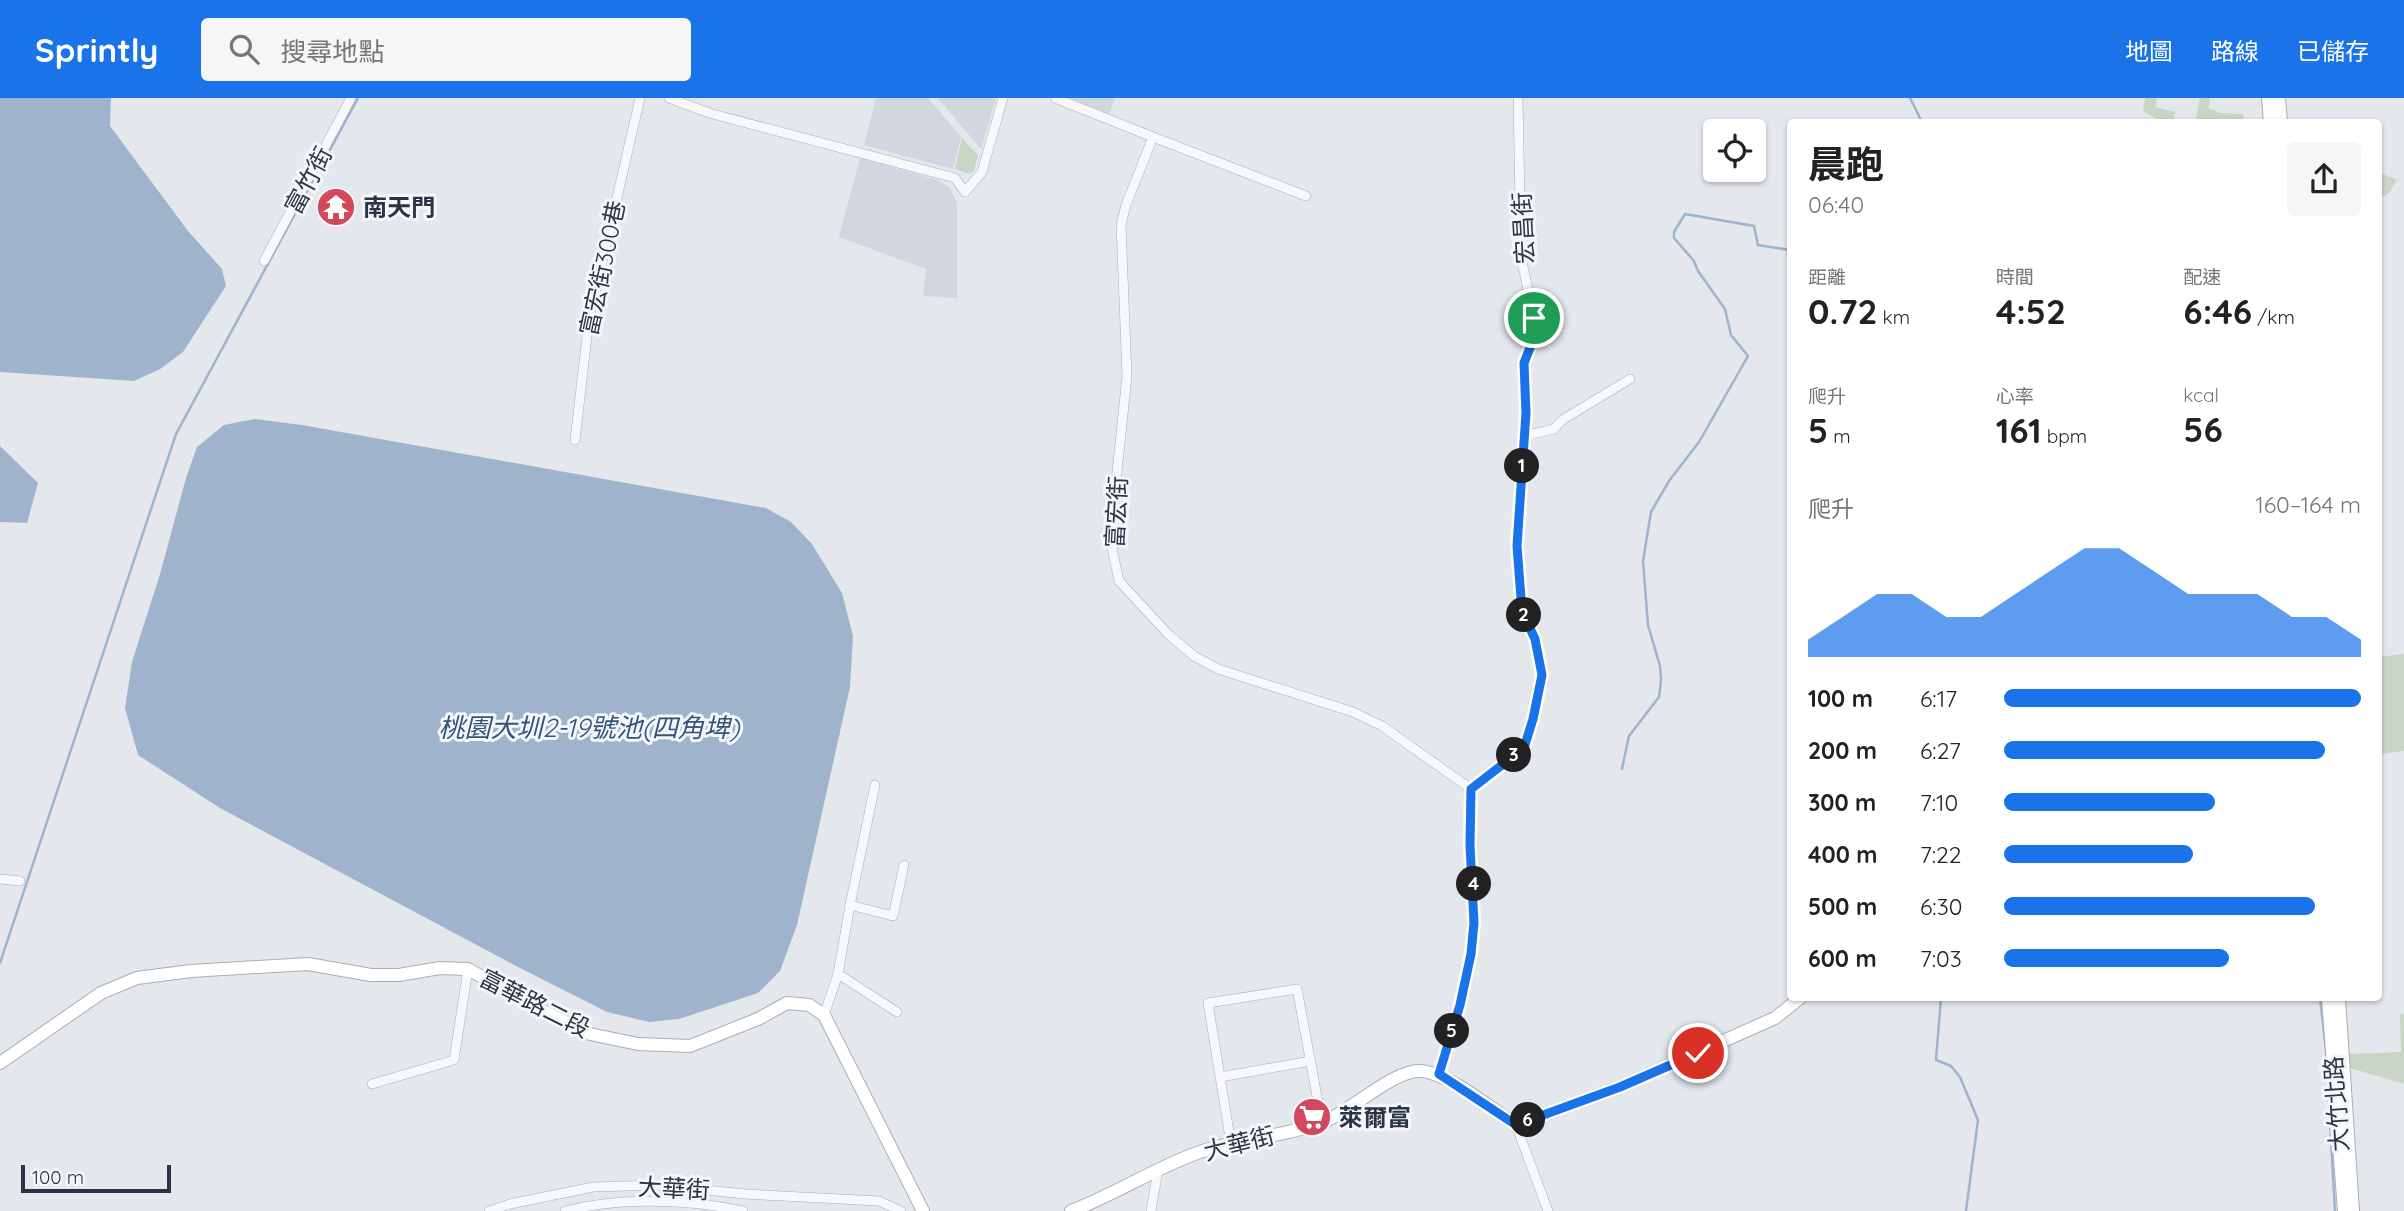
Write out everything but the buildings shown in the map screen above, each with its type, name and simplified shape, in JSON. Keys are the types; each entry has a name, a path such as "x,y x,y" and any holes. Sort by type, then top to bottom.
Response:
{"street":[{"name":"富竹街","path":"264,261 351,98"},
{"name":"富宏街300巷","path":"576,440 589,318 640,98"},
{"path":"669,98 709,113 955,178 965,192 982,172 1003,98"},
{"path":"1055,98 1306,197"},
{"name":"宏昌街","path":"1471,789 1524,748 1542,675 1535,639 1522,611 1517,546 1524,436 1524,363 1535,335 1521,257 1518,98"},
{"path":"2267,98 2270,119"},
{"path":"2279,98 2281,119"},
{"name":"富宏街","path":"1153,137 1126,205 1121,225 1127,376 1110,539 1119,581 1168,634 1194,656 1218,669 1353,712 1382,726 1471,789"},
{"path":"1524,436 1554,429 1562,420 1630,379"},
{"path":"875,785 838,974 824,1015 923,1211"},
{"path":"1471,789 1470,845 1474,923 1471,954 1460,1005 1439,1074 1516,1125 1548,1211"},
{"path":"850,905 893,916 904,866"},
{"path":"0,879 19,881"},
{"name":"富華路二段","path":"0,1063 101,993 137,978 191,971 308,964 371,975 400,975 440,968 468,969 531,1005 590,1034 638,1044 690,1046 758,1019 787,1003 809,1005 824,1015"},
{"path":"372,1084 454,1060 468,969"},
{"path":"838,974 897,1012"},
{"path":"1231,1144 1208,1003 1297,989 1322,1123"},
{"path":"1516,1125 1620,1087 1775,1018 1796,1001"},
{"name":"大竹北路","path":"2328,1001 2344,1211"},
{"name":"大竹北路","path":"2339,1001 2353,1211"},
{"path":"1220,1077 1311,1061"},
{"name":"大華街","path":"1070,1211 1198,1153 1322,1123 1400,1076 1418,1071 1439,1074"},
{"path":"1151,1211 1158,1170"},
{"path":"1537,1177 1556,1211"},
{"name":"大華街","path":"489,1211 518,1207 593,1187 658,1185 745,1194 880,1201 901,1211"},
{"path":"720,1209 723,1191"},
{"path":"744,1211 745,1194"},
{"name":"大華街","path":"565,1211 587,1205 664,1202 744,1211"}],"shaded area":[{"path":"876,98 928,98 961,137 953,169 864,145"},
{"path":"938,98 996,98 981,149"},
{"path":"1069,98 1115,98 1109,114"},
{"path":"860,158 938,180 950,188 957,203 957,298 923,296 926,269 839,237"}],"green space":[{"path":"2145,98 2157,98 2156,107 2175,112 2174,119 2156,119 2143,111"},
{"path":"2200,98 2211,98 2208,108 2220,113 2243,114 2244,119 2196,119"},
{"path":"962,138 978,155 974,171 969,174 955,169"},
{"path":"2382,174 2397,180 2389,193 2382,197"},
{"path":"2404,654 2404,751 2382,754 2382,657"},
{"path":"2404,1014 2404,1084 2350,1068 2349,1054 2401,1052 2400,1015"}],"water":[{"path":"0,98 111,98 110,126 188,231 222,269 226,286 183,352 160,369 134,381 0,372"},
{"name":"桃園大圳2-19號池(四角埤)","path":"255,419 302,425 766,508 791,522 812,544 842,593 853,636 850,687 797,925 780,971 758,993 679,1019 649,1022 607,1012 220,808 138,755 125,708 132,662 186,478 197,447 224,425"},
{"path":"0,446 38,483 27,523 0,522"}],"waterway":[{"path":"325,159 358,98"},
{"path":"1910,98 1920,119"},
{"path":"0,963 176,434 316,175"},
{"path":"1622,769 1629,736 1659,697 1661,680 1660,666 1648,625 1643,561 1651,512 1669,481 1699,442 1748,356 1731,335 1725,309 1694,261 1674,238 1674,232 1685,214 1754,226 1758,245 1787,250"},
{"path":"1941,1001 1936,1060 1951,1066 1960,1077 1978,1120 1966,1211"},
{"path":"2320,1001 2326,1050 2335,1211"}],"place":[{"name":"南天門","path":"336,207"},
{"name":"萊爾富","path":"1312,1117"}],"route":[{"path":"1534,318 1535,335 1524,363 1526,413 1517,546 1522,611 1535,639 1542,675 1524,748 1471,789 1470,845 1474,883 1471,954 1460,1005 1439,1074 1516,1125 1620,1087 1698,1053"}]}
